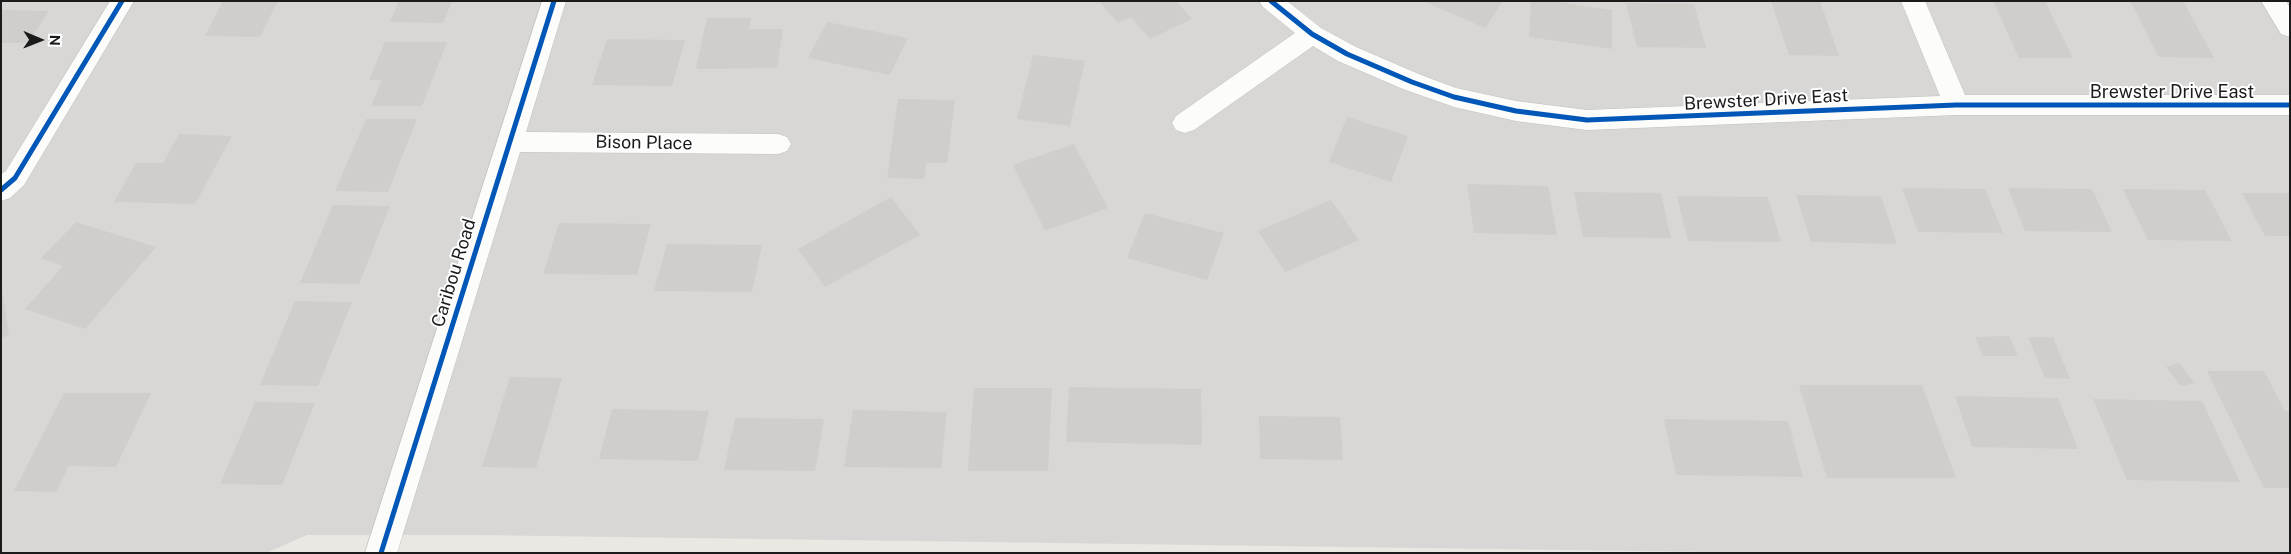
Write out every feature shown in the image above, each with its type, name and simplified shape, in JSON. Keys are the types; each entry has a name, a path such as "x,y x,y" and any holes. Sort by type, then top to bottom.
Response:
{"street":[{"path":"1,190 16,178 122,1"},
{"name":"Caribou Road","path":"381,553 554,1"},
{"name":"Brewster Drive East","path":"1271,1 1312,34 1347,54 1454,97 1516,111 1587,120 1651,119 1956,105 2290,105"},
{"path":"1913,1 1956,105"},
{"path":"2273,1 2290,28"},
{"path":"1185,123 1312,34"},
{"name":"Bison Place","path":"510,142 778,144"}],"shaded area":[{"path":"1,1 2290,1 2290,553 1784,553 474,535 307,535 266,553 1,553"}],"building":[{"path":"223,1 278,1 260,37 205,36"},
{"path":"399,1 452,1 443,23 390,22"},
{"path":"1099,1 1176,1 1192,19 1150,39 1131,17 1118,23"},
{"path":"1423,1 1503,1 1485,28"},
{"path":"1531,1 1551,1 1612,10 1612,49 1529,37"},
{"path":"1771,1 1820,1 1839,56 1789,55"},
{"path":"1993,1 2045,1 2073,58 2019,58"},
{"path":"2130,1 2183,1 2214,58 2159,57"},
{"path":"1626,3 1694,4 1706,48 1637,47"},
{"path":"1,10 49,11 28,43 1,43"},
{"path":"707,18 751,18 749,29 783,29 777,68 696,69"},
{"path":"827,22 908,38 890,75 808,58"},
{"path":"607,39 685,40 672,86 592,85"},
{"path":"385,42 447,42 422,106 371,106 382,80 369,80"},
{"path":"1033,55 1085,61 1070,126 1017,119"},
{"path":"898,99 955,100 947,163 926,163 924,179 887,178"},
{"path":"1347,117 1408,136 1391,182 1329,162"},
{"path":"366,119 417,119 388,192 335,191"},
{"path":"179,134 232,136 195,204 114,202 136,163 163,163"},
{"path":"1074,144 1108,208 1045,231 1013,165"},
{"path":"1467,184 1548,186 1557,235 1474,233"},
{"path":"1902,188 1985,189 2003,233 1918,232"},
{"path":"2008,188 2092,189 2112,232 2025,231"},
{"path":"2123,189 2205,190 2232,241 2148,240"},
{"path":"1574,192 1661,193 1671,238 1583,237"},
{"path":"2242,193 2290,193 2290,236 2265,236"},
{"path":"1796,195 1881,196 1897,244 1811,242"},
{"path":"1677,196 1768,197 1781,242 1688,241"},
{"path":"891,197 920,235 825,287 798,249"},
{"path":"1331,200 1359,240 1285,272 1258,231"},
{"path":"333,205 390,206 359,284 300,283"},
{"path":"1145,213 1224,233 1207,280 1127,258"},
{"path":"76,222 156,247 85,329 25,309 63,266 41,258"},
{"path":"559,223 651,224 637,275 543,274"},
{"path":"667,244 762,245 752,292 654,291"},
{"path":"1,283 9,335 1,338"},
{"path":"295,301 352,302 318,386 260,385"},
{"path":"2009,336 2018,356 1983,356 1975,337"},
{"path":"2028,337 2053,337 2070,379 2045,378"},
{"path":"2180,363 2194,383 2181,386 2166,367"},
{"path":"2207,371 2264,371 2285,411 2290,411 2290,488 2264,488"},
{"path":"510,377 562,378 536,468 482,467"},
{"path":"1799,385 1922,385 1956,478 1827,478"},
{"path":"1069,387 1201,389 1202,445 1066,442"},
{"path":"974,388 1052,388 1048,471 968,471"},
{"path":"64,393 151,393 116,467 69,466 56,492 14,491"},
{"path":"1955,396 2058,398 2078,449 1972,447"},
{"path":"2093,399 2202,401 2240,482 2127,480"},
{"path":"255,402 315,403 282,485 220,484"},
{"path":"612,409 709,411 698,461 599,459"},
{"path":"853,410 947,412 941,468 844,467"},
{"path":"1259,416 1340,417 1343,460 1260,459"},
{"path":"735,418 824,419 815,471 724,470"},
{"path":"1664,419 1788,421 1803,477 1676,475"}],"cycle path":[{"path":"1,190 15,178 122,1"},
{"path":"381,553 554,1"},
{"path":"1271,1 1312,34 1347,54 1412,82 1454,97 1516,111 1587,120 1651,119 1956,105 2290,105"}]}
